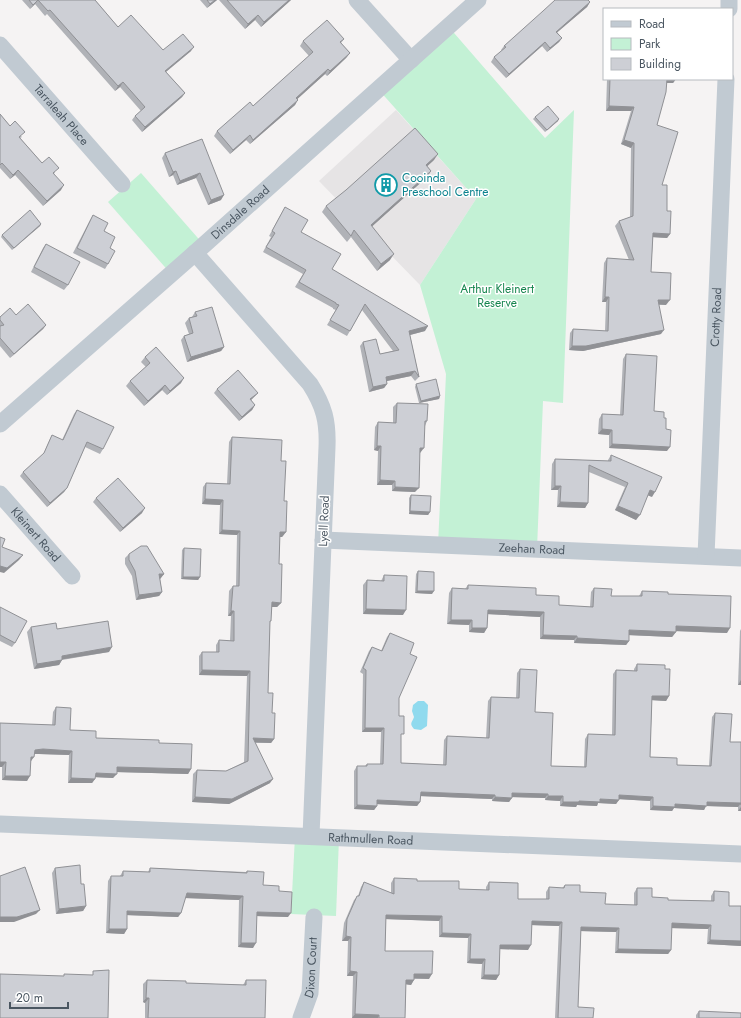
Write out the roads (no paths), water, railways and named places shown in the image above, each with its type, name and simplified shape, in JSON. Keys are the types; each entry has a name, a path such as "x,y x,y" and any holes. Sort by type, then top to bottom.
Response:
{"street":[{"path":"357,0 411,60"},
{"name":"Dinsdale Road","path":"0,424 195,253 478,0"},
{"name":"Tarraleah Place","path":"0,46 122,184"},
{"name":"Crotty Road","path":"706,556 726,80"},
{"name":"Lyell Road","path":"195,253 310,384 320,401 326,420 327,434 311,836"},
{"name":"Kleinert Road","path":"0,494 72,576"},
{"name":"Zeehan Road","path":"323,540 741,558"},
{"name":"Rathmullen Road","path":"0,824 741,854"},
{"name":"Dixon Court","path":"301,1018 308,1000 311,985 314,917"}],"water":[{"path":"418,701 424,701 428,705 427,726 421,730 414,729 411,724 414,717 412,711 413,705"}],"place":[{"name":"Cooinda Preschool Centre","path":"386,185"}],"park label":[{"name":"Arthur Kleinert Reserve","path":"497,296"}]}
